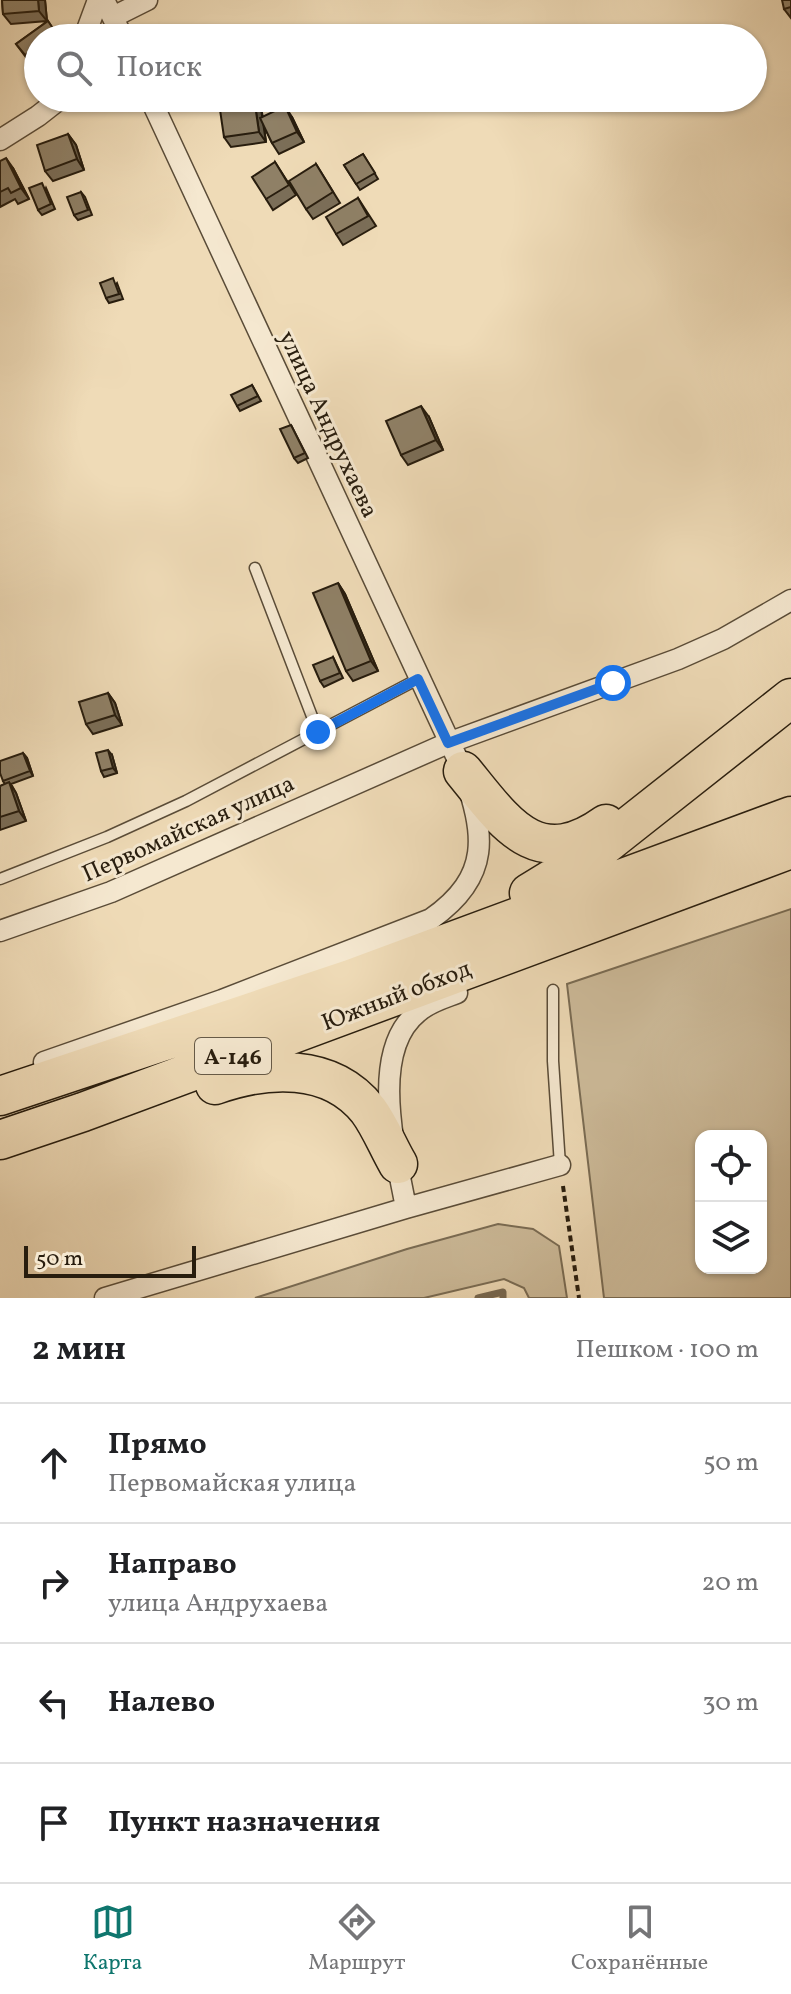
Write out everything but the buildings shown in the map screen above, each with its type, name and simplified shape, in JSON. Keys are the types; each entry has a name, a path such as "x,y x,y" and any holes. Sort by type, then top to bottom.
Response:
{"highway":[{"path":"455,757 509,826 546,844 563,843 603,826 791,679"},
{"path":"205,1027 501,907 549,883 644,816 791,698"},
{"path":"205,1027 350,979 791,816"},
{"name":"Южный обход","path":"0,1140 791,849"},
{"name":"А-146","path":"0,1096 205,1027"},
{"path":"0,1157 242,1076 281,1072 332,1081 351,1093 368,1111 398,1164"}],"street":[{"path":"89,24 98,0"},
{"path":"109,8 147,0"},
{"path":"0,140 43,112"},
{"name":"улица Андрухаева","path":"0,1077 222,1000 431,919 463,892 477,863 480,827 455,757 156,112"},
{"name":"Первомайская улица","path":"0,931 111,892 455,757 723,639 791,600"},
{"path":"406,1208 398,1164 389,1067 394,1045 403,1027 418,1011 436,1001 791,869"},
{"path":"105,1298 560,1165"}],"lane":[{"path":"255,568 318,732"},
{"path":"0,879 107,837 186,801 418,679"},
{"path":"553,990 553,1061 560,1165"}],"path":[{"path":"560,1165 579,1298"}],"shaded area":[{"path":"791,909 791,1298 604,1298 567,984"},
{"path":"498,1224 533,1229 559,1246 567,1298 529,1298 524,1288 504,1279 424,1298 255,1298 407,1249"}],"waterway":[{"path":"478,1298 503,1292 503,1298"}],"route":[{"path":"318,732 418,679 448,743 613,683"}]}
